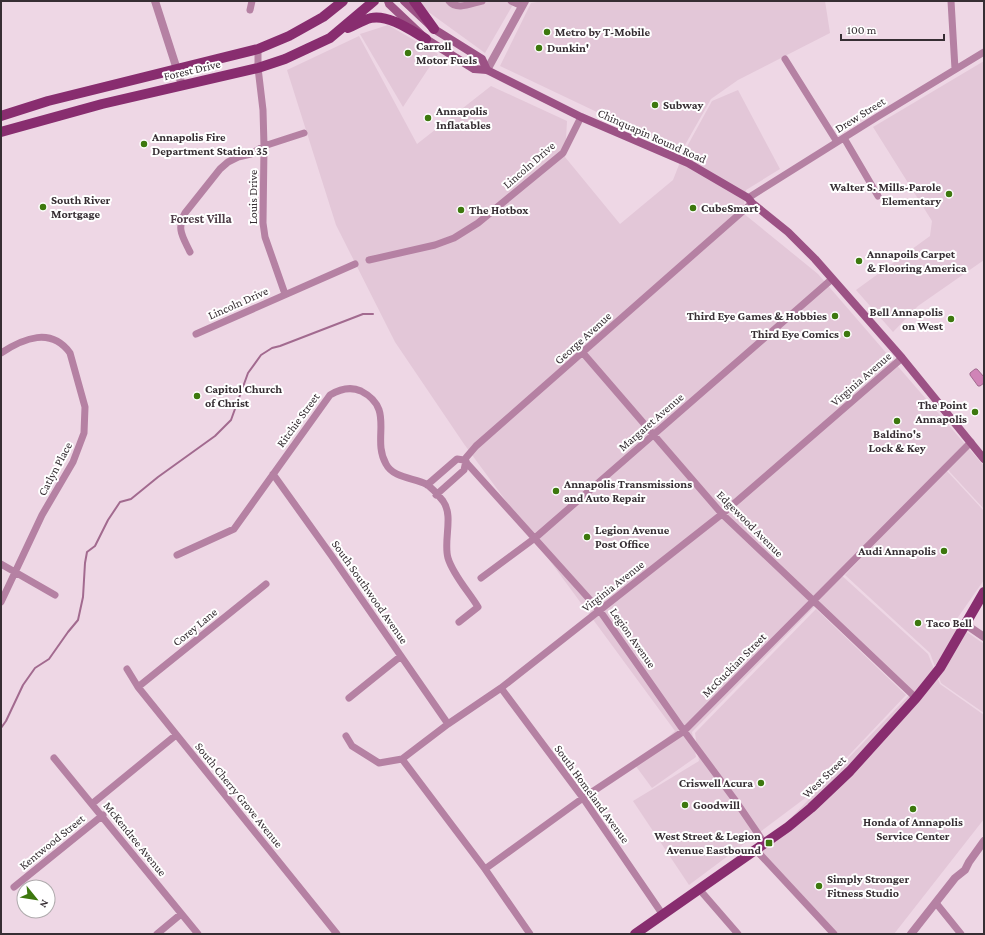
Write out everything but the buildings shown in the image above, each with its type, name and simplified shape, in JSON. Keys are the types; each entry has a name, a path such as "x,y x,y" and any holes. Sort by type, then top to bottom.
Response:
{"main road":[{"name":"Forest Drive","path":"1,116 48,101 258,49 289,36 323,17 343,1"},
{"name":"Forest Drive","path":"1,132 121,99 258,68 285,59 330,38 374,1"},
{"name":"Chinquapin Round Road","path":"388,1 389,4 426,39 474,69 487,70 581,117 688,163 750,201 788,232 832,279 902,358 984,459"},
{"name":"Chinquapin Round Road","path":"404,1 434,29 482,59 487,70"},
{"path":"414,1 434,29"},
{"path":"330,38 364,20 381,17 391,20 426,39"},
{"path":"119,84 121,99"},
{"name":"West Street","path":"635,934 760,847 811,808 850,771 916,698 940,668 984,592"}],"street":[{"path":"155,1 182,85"},
{"path":"250,10 252,1"},
{"path":"449,1 453,5 458,6 482,1"},
{"path":"487,70 524,4 511,1"},
{"path":"951,1 955,69"},
{"name":"Louis Drive","path":"258,49 258,68 263,110 265,237 285,294"},
{"name":"Drew Street","path":"750,201 837,142 984,52"},
{"path":"786,59 837,142"},
{"name":"Lincoln Drive","path":"369,260 435,245 454,238 478,223 563,153 581,117"},
{"path":"190,252 180,231 181,220 220,169 228,162 251,154 264,146 304,133"},
{"path":"844,138 878,196"},
{"name":"George Avenue","path":"427,485 457,459 465,460 476,446 583,353 750,201"},
{"name":"Lincoln Drive","path":"196,334 355,264"},
{"name":"Margaret Avenue","path":"481,578 535,538 832,279"},
{"name":"Catlyn Place","path":"1,353 12,345 35,337 50,338 59,342 66,347 70,353 85,407 84,432 76,455 63,481 42,516 1,602"},
{"name":"Edgewood Avenue","path":"583,353 722,514 916,698"},
{"name":"Virginia Avenue","path":"402,759 448,724 501,688 722,514 902,358"},
{"name":"Ritchie Street","path":"177,555 234,529 330,395 348,388 365,393 376,403 380,410 382,450 386,465 397,474 427,485"},
{"name":"McGuckian Street","path":"485,869 583,798 684,732 971,442"},
{"path":"436,495 464,470 465,460"},
{"name":"Legion Avenue","path":"465,460 600,610 684,732 735,800 760,847 834,934"},
{"name":"South Southwood Avenue","path":"273,474 448,724"},
{"path":"427,485 444,502 448,521 446,542 448,557 454,570 478,607 459,622"},
{"path":"1,564 56,595"},
{"name":"Corey Lane","path":"138,687 266,584"},
{"path":"965,624 984,637"},
{"path":"350,698 401,656"},
{"name":"South Cherry Grove Avenue","path":"127,669 138,687 176,735 337,934"},
{"name":"South Homeland Avenue","path":"501,688 583,798 663,915"},
{"name":"Kentwood Street","path":"93,804 176,735"},
{"path":"346,736 352,746 379,763 402,759 485,869 530,934"},
{"name":"McKendree Avenue","path":"54,758 198,934"},
{"name":"Kentwood Street","path":"14,887 102,816"},
{"path":"911,934 955,878 960,866 968,862 984,841"},
{"path":"699,889 738,934"},
{"path":"936,903 960,934"},
{"path":"157,934 182,914"}],"shaded area":[{"path":"421,1 515,1 485,53 423,8"},
{"path":"543,1 825,1 830,33 738,80 711,99 681,152 500,66 531,3"},
{"path":"388,25 438,54 403,107 360,34"},
{"path":"359,36 417,144 491,86 567,121 565,157 620,224 673,180 684,152 712,101 738,90 780,169 746,190 743,213 818,274 984,466 984,509 948,470 947,471 984,511 984,580 954,623 984,644 984,713 941,683 930,653 845,575 927,490 839,573 928,654 940,684 984,715 984,819 894,934 829,934 759,851 913,691 816,605 692,732 696,757 652,788 635,765 675,731 464,444 395,342 336,225 287,70"},
{"name":"Walter S. Mills-Parole Elementary","path":"984,61 984,260 918,306 893,332 856,290 930,236 932,221 873,127"},
{"path":"977,369 984,377 984,383 980,386 978,386 970,375 970,373"},
{"path":"816,609 906,695 816,790 689,885 633,801 699,761 695,733"}],"waterway":[{"path":"1,728 6,721 23,685 35,668 49,659 78,620 83,597 87,552 95,546 108,520 120,502 131,499 158,477 215,436 231,420 248,373 261,355 272,348 363,314 373,314"}],"place":[{"name":"Metro by T-Mobile","path":"547,32"},
{"name":"Dunkin'","path":"539,48"},
{"name":"Carroll Motor Fuels","path":"408,53"},
{"name":"Subway","path":"655,105"},
{"name":"Annapolis Inflatables","path":"428,118"},
{"name":"Annapolis Fire Department Station 35","path":"144,144"},
{"name":"Walter S. Mills-Parole Elementary","path":"949,194"},
{"name":"South River Mortgage","path":"43,207"},
{"name":"CubeSmart","path":"693,208"},
{"name":"The Hotbox","path":"461,210"},
{"name":"Annapoils Carpet & Flooring America","path":"859,261"},
{"name":"Third Eye Games & Hobbies","path":"835,316"},
{"name":"Bell Annapolis on West","path":"951,319"},
{"name":"Third Eye Comics","path":"847,334"},
{"name":"Capitol Church of Christ","path":"197,396"},
{"name":"The Point Annapolis","path":"975,412"},
{"name":"Baldino's Lock & Key","path":"897,421"},
{"name":"Annapolis Transmissions and Auto Repair","path":"556,491"},
{"name":"Legion Avenue Post Office","path":"587,537"},
{"name":"Audi Annapolis","path":"944,551"},
{"name":"Taco Bell","path":"918,623"},
{"name":"Criswell Acura","path":"761,783"},
{"name":"Goodwill","path":"685,805"},
{"name":"Honda of Annapolis Service Center","path":"913,809"},
{"name":"West Street & Legion Avenue Eastbound","path":"769,843"},
{"name":"Simply Stronger Fitness Studio","path":"819,886"}],"district":[{"name":"Forest Villa","path":"201,218"}]}
